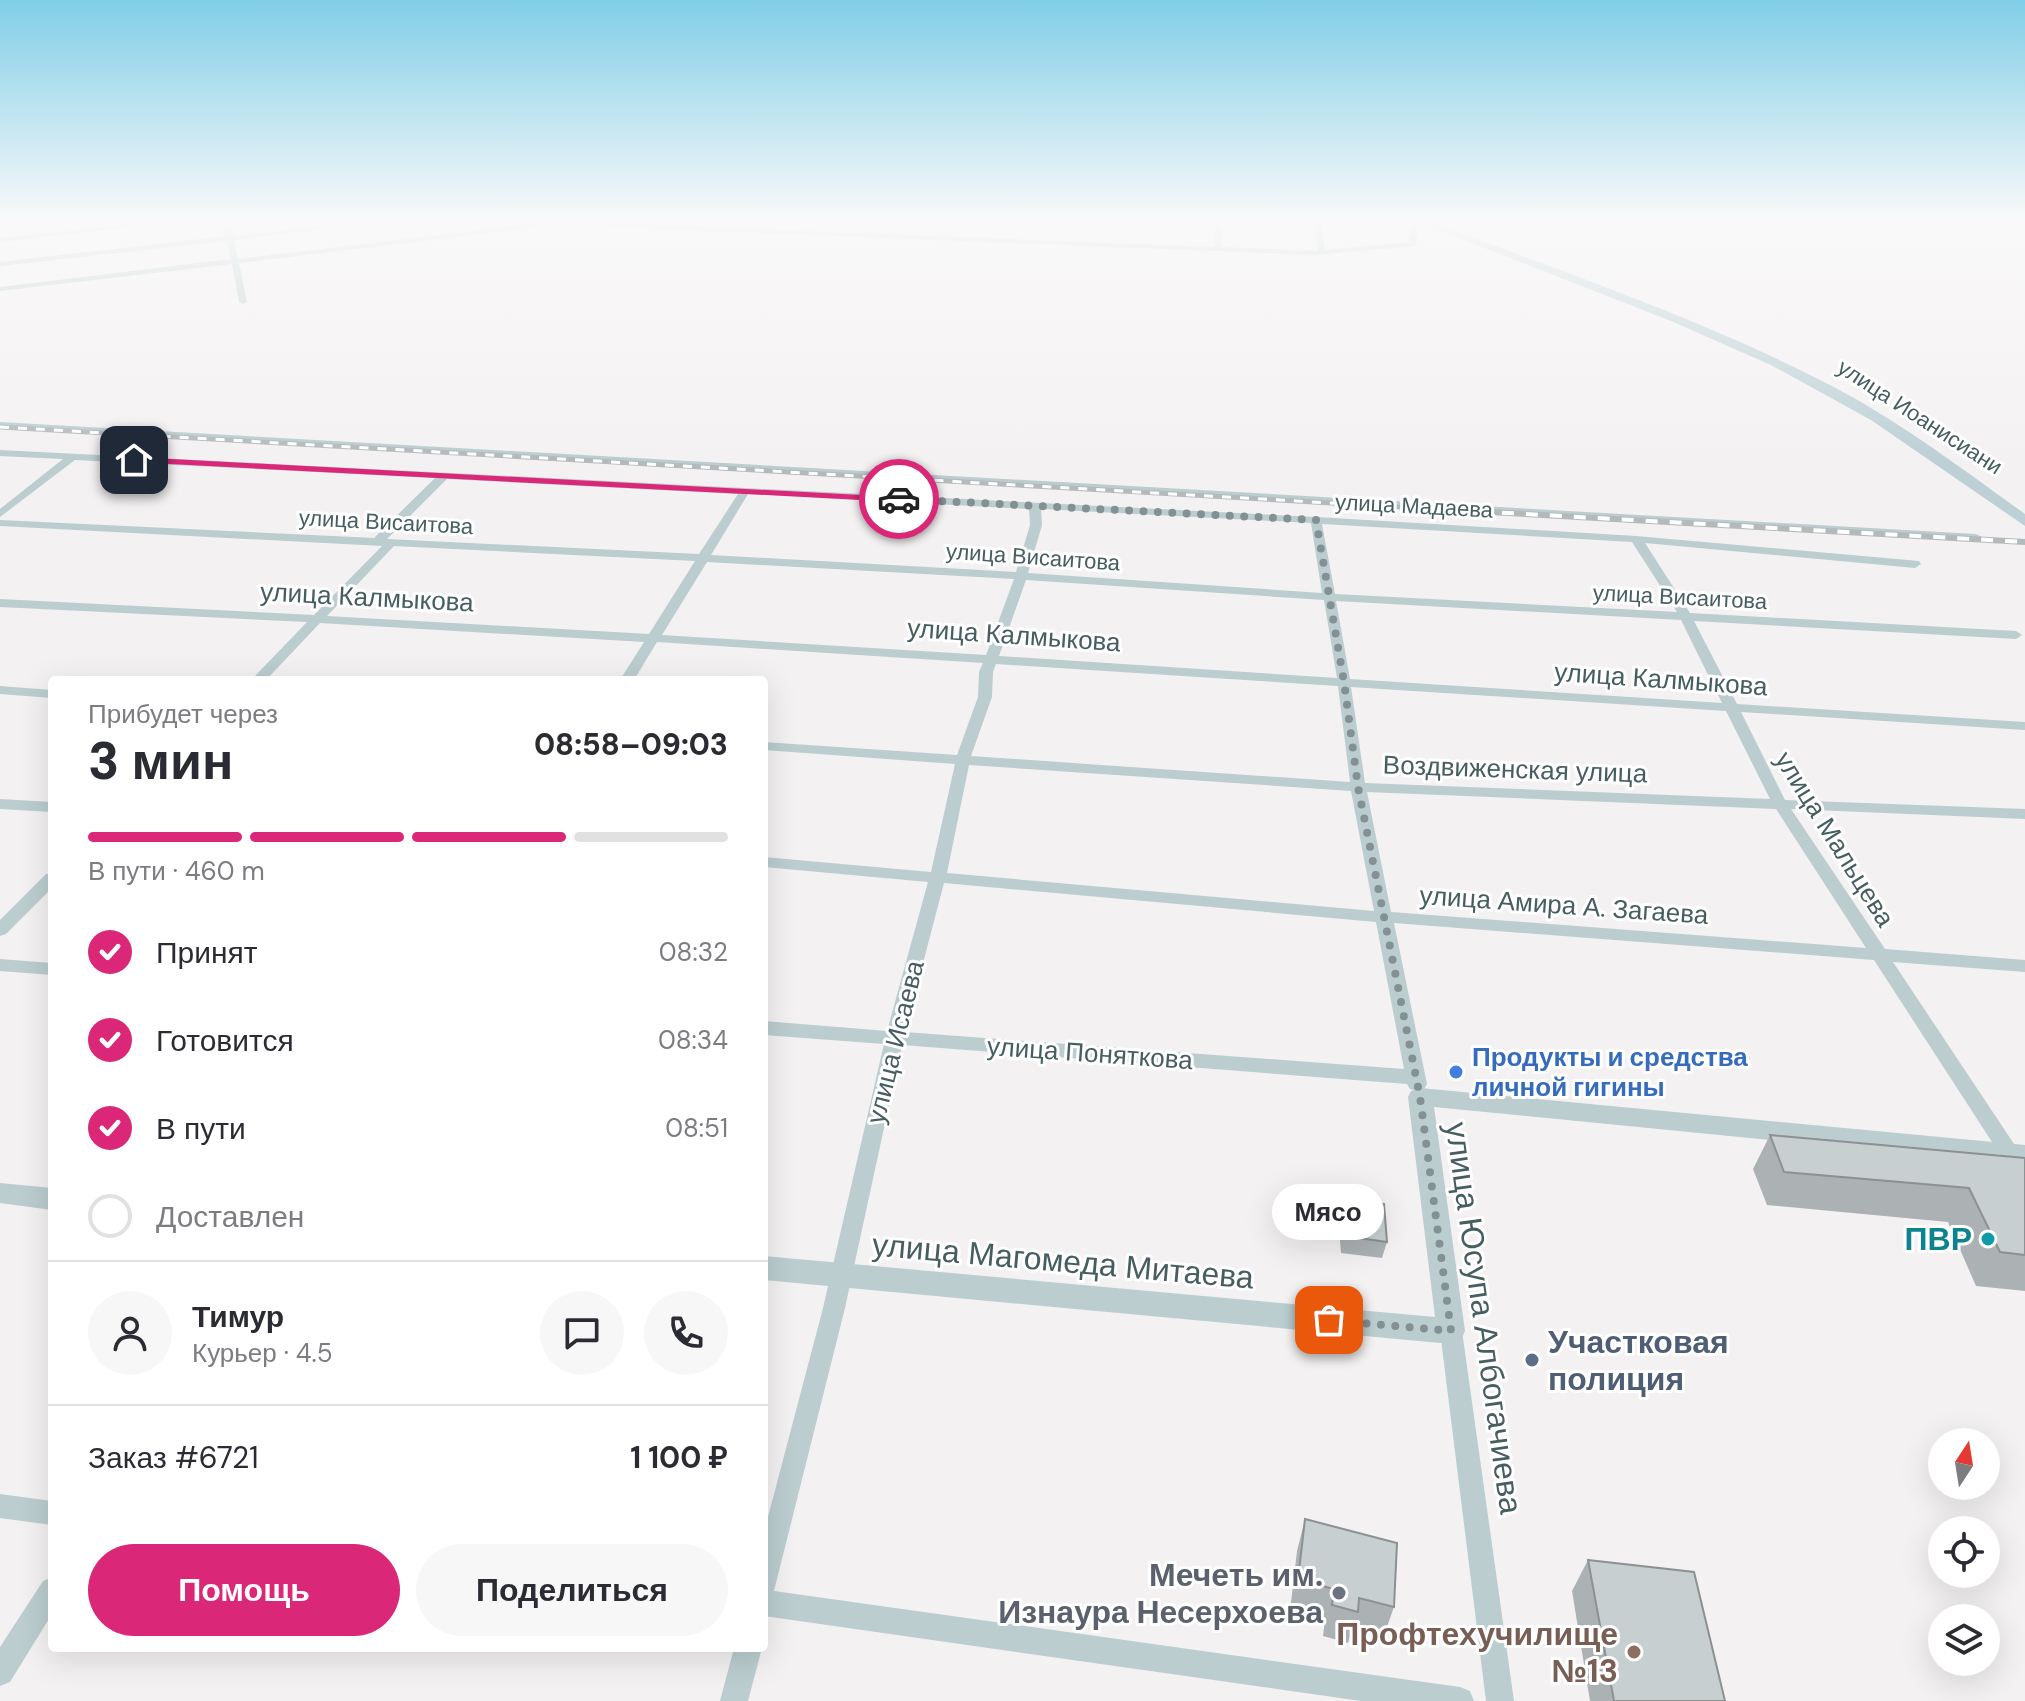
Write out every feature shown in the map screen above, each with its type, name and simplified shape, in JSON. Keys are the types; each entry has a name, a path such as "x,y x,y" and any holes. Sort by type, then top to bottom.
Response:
{"main road":[{"path":"1621,300 1800,375 1877,419 2024,516"},
{"name":"улица Иоанисиани","path":"1637,300 1807,370 1888,415 2024,516"}],"street":[{"path":"0,425 1976,537"},
{"name":"улица Мадаева","path":"0,453 1316,520 1636,539 1915,564"},
{"path":"0,514 72,457"},
{"path":"378,541 444,476"},
{"path":"630,676 746,489"},
{"name":"улица Исаева","path":"768,1567 842,1275 894,1039 966,761 967,742 985,697 986,672 1036,525 1035,508"},
{"name":"улица Юсупа Албогачиева","path":"1316,520 1344,682 1358,787 1418,1087 1500,1701"},
{"name":"улица Висаитова","path":"0,523 1019,576 1330,597 2016,635"},
{"name":"улица Мальцева","path":"1636,539 1686,617 1779,802 1880,956 2018,1154"},
{"path":"262,676 392,542"},
{"name":"улица Калмыкова","path":"0,603 320,618 992,657 2025,726"},
{"path":"0,690 48,694"},
{"name":"Воздвиженская улица","path":"768,746 1358,787 2025,814"},
{"path":"0,804 48,807"},
{"name":"улица Амира А. Загаева","path":"768,862 1385,917 2025,966"},
{"path":"0,930 48,882"},
{"path":"0,965 48,969"},
{"name":"улица Поняткова","path":"768,1028 1418,1087 2018,1154"},
{"path":"0,1193 48,1199"},
{"name":"улица Магомеда Митаева","path":"768,1268 1451,1331"},
{"path":"0,1506 48,1512"},
{"path":"0,1672 48,1596"},
{"path":"768,1604 1460,1701"},
{"path":"734,1701 747,1652"}],"building":[{"path":"1770,1135 2025,1158 2025,1255 2000,1252 1969,1188 1784,1172"},
{"path":"1342,1200 1384,1204 1387,1242 1345,1236"},
{"path":"1305,1519 1397,1543 1394,1607 1359,1598 1358,1612 1332,1605 1334,1589 1298,1580"},
{"path":"1588,1560 1694,1572 1725,1701 1614,1701"}],"railway":[{"path":"0,427 1489,512"},
{"path":"1454,510 2025,542"}],"way so far":[{"path":"899,499 1316,520 1344,682 1358,787 1420,1097 1451,1331 1329,1320"}],"place":[{"name":"Продукты и средства личной гигины","path":"1456,1072"},
{"name":"ПВР","path":"1988,1239"},
{"name":"Мясо","path":"1329,1320"},
{"name":"Участковая полиция","path":"1532,1360"},
{"name":"Мечеть им. Изнаура Несерхоева","path":"1339,1593"},
{"name":"Профтехучилище №13","path":"1634,1652"}],"route":[{"path":"134,460 899,499"}]}
